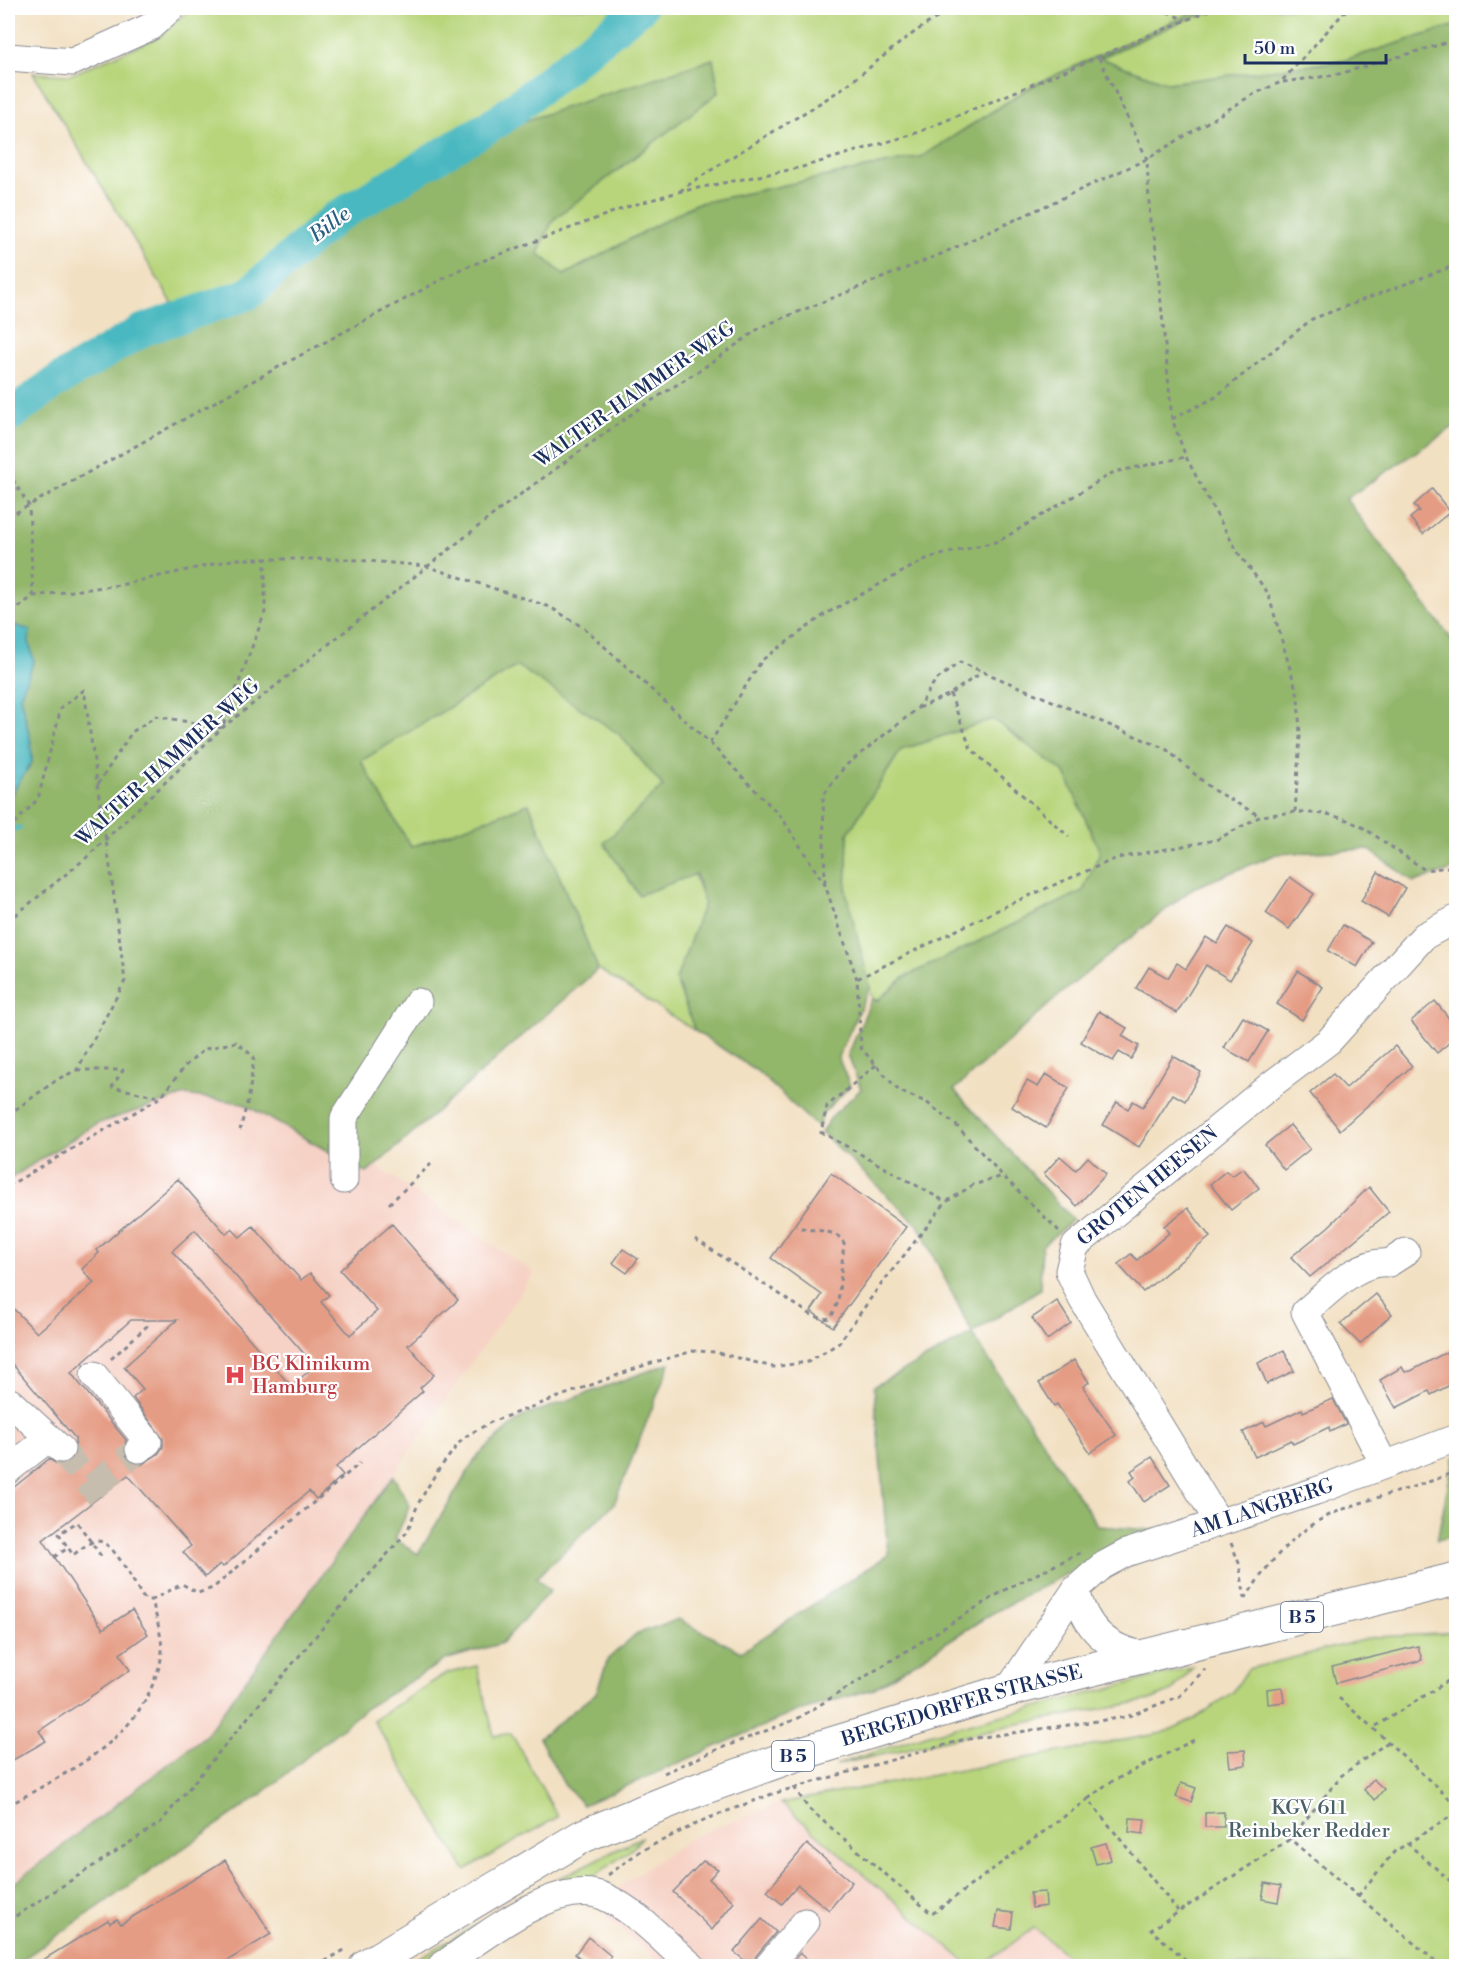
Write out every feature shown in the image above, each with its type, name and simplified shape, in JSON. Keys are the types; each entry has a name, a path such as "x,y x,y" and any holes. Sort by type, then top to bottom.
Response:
{"main road":[{"name":"BERGEDORFER STRASSE","path":"357,1957 583,1836 689,1793 795,1755 1008,1690 1456,1579"}],"street":[{"path":"8,57 72,62 150,27 171,8"},
{"name":"GROTEN HEESEN","path":"1218,1521 1082,1299 1069,1271 1075,1246 1272,1084 1329,1041 1424,936 1456,919"},
{"path":"344,1180 344,1118 418,1002"},
{"path":"1384,1464 1305,1311 1351,1274 1376,1261 1389,1263 1406,1252"},
{"path":"94,1376 148,1442 139,1449"},
{"path":"8,1404 10,1402 55,1444 8,1470"},
{"name":"AM LANGBERG","path":"1008,1690 1076,1589 1102,1566 1126,1553 1218,1521 1316,1491 1456,1438"},
{"path":"1076,1589 1082,1612 1095,1630 1127,1652 1147,1655"},
{"path":"441,1966 538,1903 566,1893 584,1893 604,1897 623,1908 692,1966"},
{"path":"768,1966 805,1922"}],"path":[{"path":"678,192 740,150 835,93 924,27 958,8"},
{"path":"1160,8 1185,20"},
{"path":"8,517 249,382 461,269 616,211 678,192 800,168 914,134 1215,8"},
{"name":"WALTER-HAMMER-WEG","path":"8,921 86,858 222,728 426,566 571,456 761,327 940,254 1147,159 1252,95 1281,82 1348,8"},
{"path":"1281,82 1335,75 1456,40"},
{"path":"1100,58 1147,159 1150,222 1155,240 1172,419 1186,457 1239,554 1268,593 1286,647 1298,696 1300,736 1295,812"},
{"path":"1172,419 1214,398 1312,319 1456,266"},
{"path":"710,743 762,660 827,613 928,558 999,541 1114,472 1186,457"},
{"path":"8,472 28,506 33,596"},
{"path":"98,784 132,732 156,716 222,728 265,612 265,559"},
{"path":"8,616 33,596 120,585 236,560 265,559 345,559 426,566 550,607 584,628 710,743 782,818 825,885 857,979 861,1048 899,1091 926,1102 955,1124 1003,1176 1075,1246"},
{"path":"917,709 935,681 960,662 981,673 1166,749 1213,790 1261,816"},
{"path":"825,885 824,796 845,766 917,709 950,694 981,673"},
{"path":"8,829 38,799 61,708 84,690 125,981 77,1070"},
{"path":"950,694 971,749 1069,837"},
{"path":"857,979 1010,904 1117,858 1216,840 1261,816 1295,812 1327,814 1364,828 1425,870 1456,866"},
{"path":"8,1186 161,1097 185,1066 205,1049 236,1042 254,1057 249,1096 240,1130"},
{"path":"876,1065 827,1106 821,1132 946,1202"},
{"path":"8,1115 58,1079 77,1070 123,1070 112,1087 161,1097"},
{"path":"389,1204 431,1164"},
{"path":"8,1921 160,1823 330,1619 407,1532 418,1504 430,1483 463,1438 491,1422 645,1365 693,1351 715,1352 757,1365 773,1367 808,1362 839,1343 876,1291 946,1202 973,1185 1003,1176"},
{"path":"695,1239 810,1314 823,1319 831,1318 838,1302 844,1243 841,1238 829,1232 812,1232 796,1226"},
{"path":"94,1376 147,1326 148,1320"},
{"path":"101,1556 92,1542 77,1522 58,1534 73,1555 92,1542 99,1541 109,1548 146,1600 152,1600 182,1584 198,1593 213,1588 360,1463"},
{"path":"1218,1521 1239,1563 1245,1599 1262,1573 1293,1539 1333,1514 1456,1471"},
{"path":"54,1557 68,1548"},
{"path":"656,1777 716,1750 797,1719 1008,1588 1086,1550"},
{"path":"8,1806 101,1750 127,1729 134,1720 147,1701 161,1662 162,1648 152,1600"},
{"path":"584,1893 639,1852 704,1820 794,1787 962,1740 1126,1717 1180,1696 1206,1668"},
{"path":"1373,1728 1456,1676"},
{"path":"1339,1698 1456,1805"},
{"path":"794,1787 808,1808 932,1914 1107,1784 1194,1740"},
{"path":"1193,1966 1150,1930 1290,1839 1341,1775 1388,1742"},
{"path":"1088,1798 1179,1911"},
{"path":"1358,1896 1394,1852 1456,1813"},
{"path":"1290,1839 1441,1966"},
{"path":"1407,1843 1456,1886"},
{"path":"317,1966 357,1957"}],"shaded area":[{"name":"BG Klinikum Hamburg","path":"8,953 245,1077 534,1273 374,1503 206,1735 8,1888"},
{"path":"781,1803 970,1966 664,1966 605,1917 621,1885 692,1837"},
{"path":"1034,1928 1080,1966 980,1966"}],"green space":[{"path":"190,8 624,8 493,117 336,216 248,293 180,316 33,73 70,75 161,36"},
{"path":"653,8 1185,8 1189,14 1032,86 923,156 695,204 564,275 538,253 553,220 719,92 506,127"},
{"path":"1185,8 1223,8 1185,20 1100,58 1168,83 1342,61 1456,25 1456,425 1346,499 1456,645 1456,869 1414,882 1368,849 1277,854 1193,888 1063,992 954,1090 1073,1220 1042,1246 1040,1289 972,1333 918,1225 821,1132 833,1115 861,1089 848,1055 872,998 877,1001 905,977 1083,891 1100,852 1065,773 993,719 901,750 848,833 846,892 870,987 838,1057 850,1086 823,1113 818,1128 757,1071 695,1031 676,980 704,903 696,874 639,895 604,843 663,786 619,734 517,666 361,761 411,847 529,804 598,969 367,1173 242,1103 185,1095 96,1124 8,1180 8,799 32,762 31,742 20,696 34,661 29,642 14,625 8,631 8,409 143,328 248,293 336,216 484,141 506,127 713,59 719,92 553,220 538,253 564,275 695,204 923,156 1032,86 1189,14"},
{"path":"1223,8 1456,8 1456,25 1342,61 1168,83 1099,58 1185,20"},
{"path":"517,665 619,734 663,786 704,903 676,980 695,1031 598,969 529,804 411,847 360,761"},
{"path":"993,719 1065,773 1100,852 1083,891 905,977 877,1001 872,998 846,892 848,833 901,750"},
{"path":"972,1334 1098,1526 1164,1531 1091,1561 991,1614 873,1689 795,1712 583,1805 564,1784 539,1738 596,1693 608,1659 636,1634 678,1619 741,1652 888,1555 874,1386"},
{"path":"670,1363 614,1504 536,1578 550,1591 502,1643 445,1660 366,1708 262,1794 13,1966 8,1966 8,1888 206,1735 393,1476 410,1506 395,1539 418,1554 478,1455 522,1417"},
{"path":"1454,1457 1456,1457 1456,1536 1437,1540"},
{"name":"KGV 611 Reinbeker Redder","path":"1456,1629 1456,1966 1080,1966 1034,1928 980,1966 970,1966 781,1803 1163,1733 1194,1719 1233,1692 1248,1669 1375,1637 1441,1634"},
{"path":"477,1666 494,1736 511,1733 558,1817 465,1870 373,1720 445,1674"},
{"path":"1193,1667 1172,1691 1150,1700 1007,1726 836,1765 925,1735"},
{"path":"642,1837 633,1848 585,1883 515,1910 425,1966 405,1966 544,1886"}],"water":[{"path":"14,625 30,630 29,642 34,661 20,696 31,742 32,762 8,799 8,631"}],"building":[{"path":"1432,489 1450,512 1423,534 1410,518 1419,511 1414,505"},
{"path":"1378,872 1405,888 1388,917 1361,901"},
{"path":"1290,877 1314,894 1289,929 1266,913"},
{"path":"1343,925 1372,942 1357,967 1328,951"},
{"path":"1228,927 1253,943 1230,980 1206,965 1177,1013 1136,988 1149,967 1168,978 1177,963 1186,969 1206,937 1217,944"},
{"path":"1298,971 1323,987 1302,1020 1277,1004"},
{"path":"1435,1001 1456,1027 1456,1037 1437,1053 1411,1021"},
{"path":"1099,1011 1127,1028 1122,1036 1139,1046 1131,1059 1119,1052 1113,1061 1081,1042"},
{"path":"1243,1017 1268,1031 1249,1062 1224,1048"},
{"path":"1395,1046 1412,1066 1340,1130 1310,1093 1333,1074 1346,1088"},
{"path":"1173,1056 1201,1072 1185,1101 1173,1094 1139,1147 1103,1125 1117,1102 1128,1109 1133,1101 1143,1107"},
{"path":"1046,1074 1069,1088 1046,1128 1012,1107 1027,1081 1038,1087"},
{"path":"1290,1125 1310,1149 1284,1170 1265,1145"},
{"path":"1060,1156 1076,1170 1088,1157 1106,1174 1077,1206 1044,1174"},
{"path":"1243,1168 1259,1188 1231,1210 1210,1184 1226,1171 1232,1176"},
{"path":"831,1173 906,1227 833,1327 811,1311 822,1295 771,1258"},
{"path":"178,1179 226,1234 232,1229 240,1237 253,1226 301,1280 310,1273 329,1295 321,1302 350,1335 377,1311 340,1270 392,1224 458,1300 408,1345 434,1375 420,1388 423,1391 336,1467 343,1475 331,1486 316,1499 309,1491 223,1567 220,1564 205,1577 183,1552 191,1546 128,1475 43,1540 103,1629 132,1610 148,1634 120,1654 130,1670 39,1731 46,1741 8,1763 8,1492 49,1459 57,1464 65,1464 72,1460 76,1452 75,1438 8,1359 8,1303 37,1333 94,1283 82,1269 99,1253 97,1250","holes":["195,1230 315,1366 291,1386 172,1251","131,1320 177,1320 124,1367 143,1389 133,1398 163,1439 163,1447 158,1454 141,1465 126,1458 123,1451 126,1440 71,1373"]},
{"path":"1369,1187 1389,1212 1310,1277 1291,1257 1328,1227"},
{"path":"1188,1208 1210,1237 1143,1292 1118,1264 1131,1254 1137,1260 1169,1233 1164,1226"},
{"path":"623,1249 638,1259 627,1273 613,1263"},
{"path":"1376,1294 1392,1314 1360,1344 1340,1324"},
{"path":"1057,1301 1071,1323 1047,1340 1032,1318"},
{"path":"1456,1347 1456,1382 1431,1395 1429,1391 1396,1408 1380,1380 1402,1367 1405,1372 1411,1371"},
{"path":"1284,1350 1294,1371 1267,1384 1258,1363"},
{"path":"1074,1360 1089,1382 1083,1387 1116,1435 1090,1453 1057,1404 1054,1406 1039,1383"},
{"path":"1333,1399 1346,1424 1330,1432 1329,1427 1293,1444 1291,1440 1255,1457 1243,1432 1264,1422 1266,1426 1302,1409 1303,1412"},
{"path":"1152,1457 1170,1485 1144,1502 1130,1481 1135,1477 1131,1471"},
{"path":"1418,1646 1422,1660 1336,1683 1332,1667"},
{"path":"1282,1687 1284,1702 1268,1704 1267,1689"},
{"path":"1245,1750 1246,1765 1230,1767 1228,1751"},
{"path":"1373,1779 1384,1789 1375,1800 1364,1790"},
{"path":"1181,1783 1196,1788 1191,1802 1176,1797"},
{"path":"1224,1812 1224,1827 1205,1827 1205,1813"},
{"path":"1130,1818 1145,1819 1143,1834 1129,1832"},
{"path":"1106,1843 1111,1860 1096,1864 1091,1847"},
{"path":"807,1844 852,1882 829,1910 798,1885 782,1904 767,1891"},
{"path":"225,1860 271,1934 219,1966 33,1966 108,1920 110,1923 117,1919 121,1924"},
{"path":"703,1861 718,1869 709,1879 734,1902 712,1930 673,1892"},
{"path":"1265,1883 1281,1886 1278,1902 1262,1899"},
{"path":"1045,1892 1046,1906 1032,1908 1030,1893"},
{"path":"998,1911 1013,1913 1011,1929 995,1927"},
{"path":"762,1919 776,1932 756,1956 752,1966 734,1952"},
{"path":"588,1937 611,1956 603,1966 590,1966 575,1954"},
{"path":"800,1953 815,1966 788,1966"}],"waterway":[{"name":"Bille","path":"8,417 54,383 143,330 248,294 335,218 500,120 640,8"},
{"path":"8,825 14,829 20,828"}],"tunnel":[{"path":"61,1449 100,1496"},
{"path":"93,1487 139,1449"}],"place":[{"name":"BG Klinikum Hamburg","path":"235,1375"}]}
